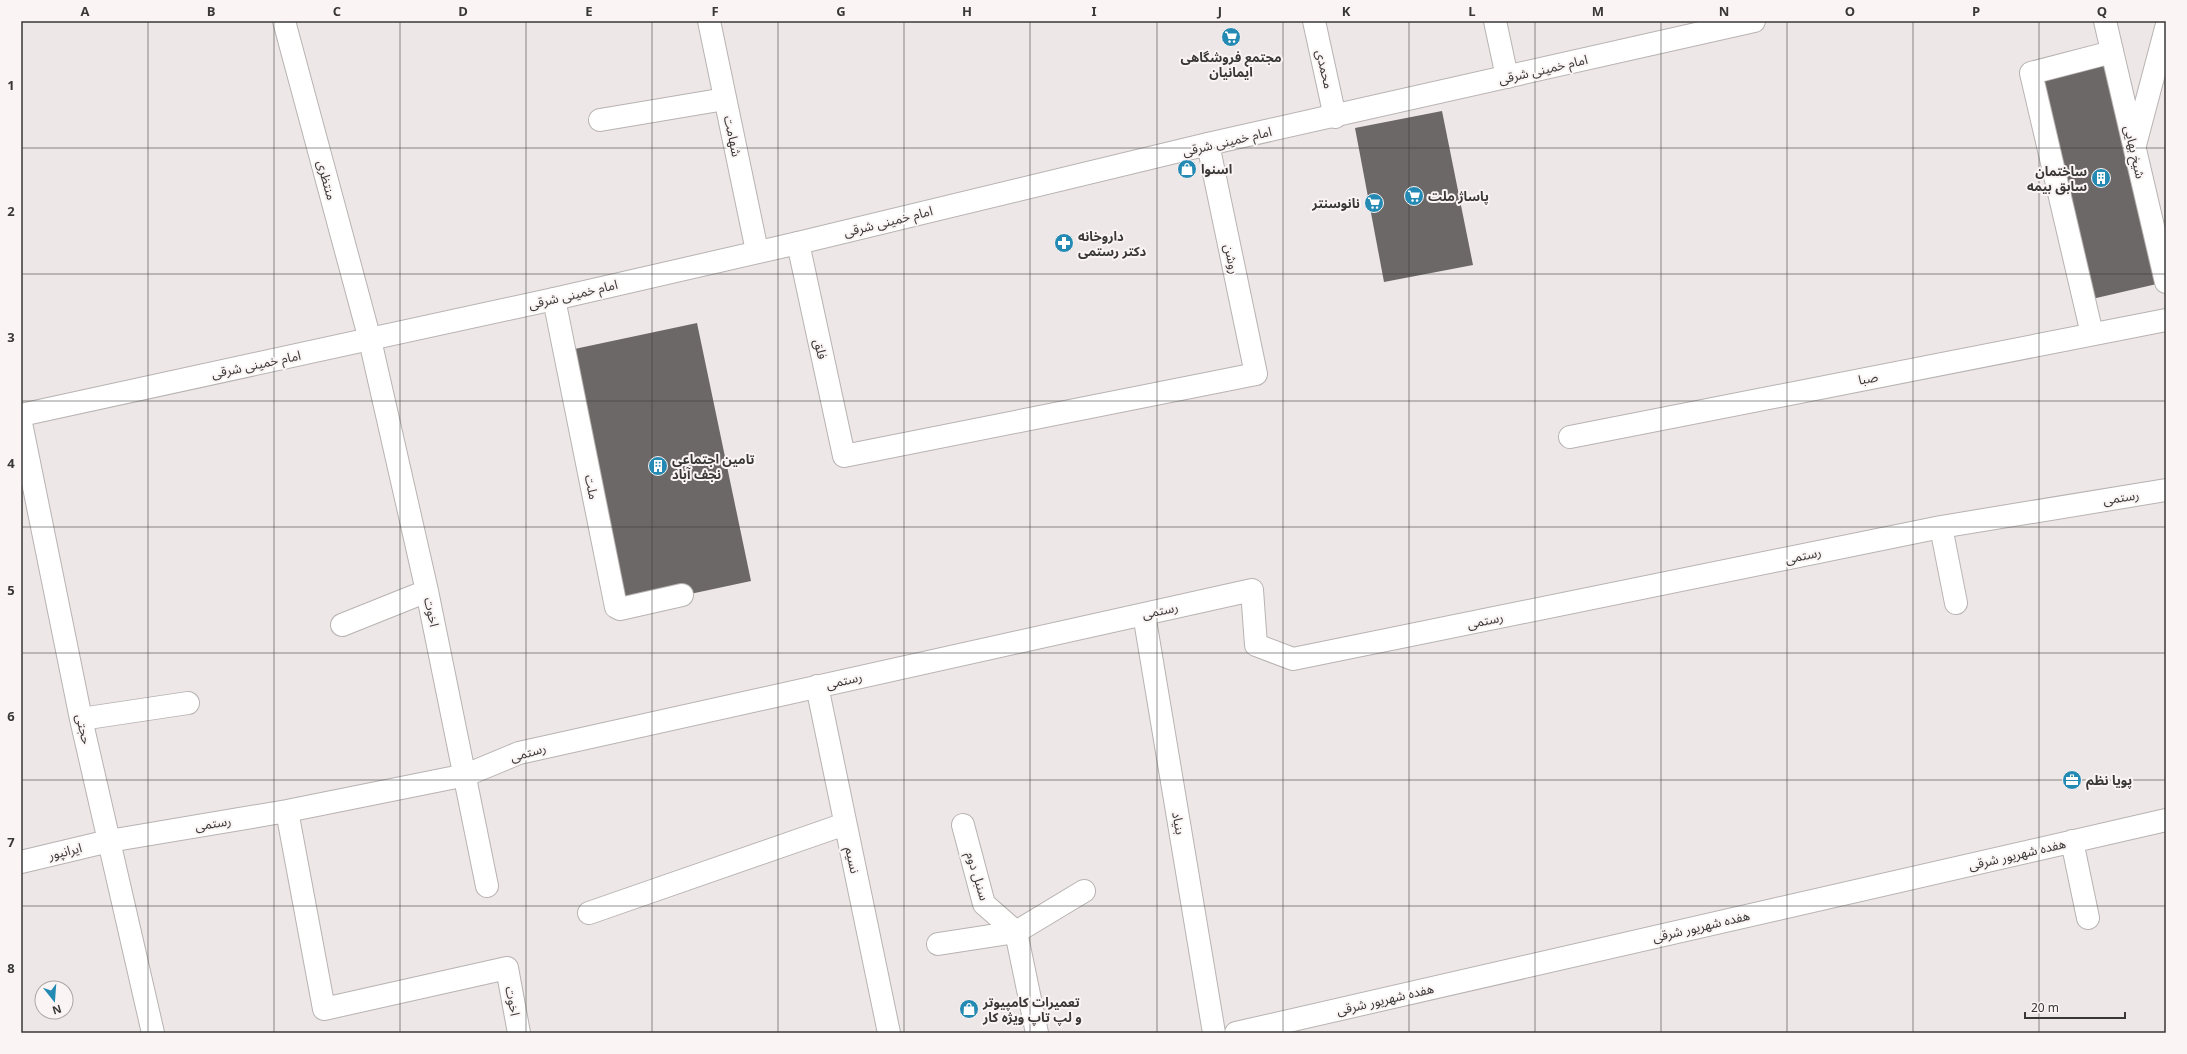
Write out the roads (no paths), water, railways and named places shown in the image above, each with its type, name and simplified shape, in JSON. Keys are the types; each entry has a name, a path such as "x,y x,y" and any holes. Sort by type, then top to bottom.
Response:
{"street":[{"name":"منتظری","path":"284,21 370,340"},
{"name":"شهامت","path":"709,21 757,251"},
{"name":"محمدی","path":"1314,21 1336,117"},
{"path":"1495,21 1507,78"},
{"name":"شیخ بهایی","path":"2105,21 2166,282"},
{"name":"امام خمینی شرقی","path":"21,415 554,299 757,251 798,243 1208,144 1336,117 1740,23"},
{"path":"2134,147 2166,28"},
{"path":"2092,334 2031,73 2112,52"},
{"path":"600,120 725,99"},
{"name":"روشن","path":"844,456 1256,374 1208,144"},
{"name":"فلق","path":"798,243 844,456"},
{"name":"ملت","path":"554,299 616,607 620,609 682,595"},
{"name":"صبا","path":"1570,437 2166,320"},
{"name":"اخوت","path":"370,340 427,591 466,775 487,886"},
{"name":"حجتی","path":"21,423 81,719 153,1033"},
{"name":"رستمی","path":"109,841 287,811 466,775 519,752 1252,590 1256,645 1294,659 1941,527 2166,490"},
{"path":"1941,527 1956,603"},
{"path":"342,625 427,591"},
{"name":"بنیاد","path":"1144,614 1214,1033"},
{"name":"نسیم","path":"817,686 889,1033"},
{"path":"81,719 188,704"},
{"name":"اخوت","path":"287,811 324,1009 507,968 519,1033"},
{"name":"هفده شهریور شرقی","path":"1236,1033 2166,820"},
{"path":"589,913 846,824"},
{"name":"سنبل دوم","path":"963,825 984,904 1016,932"},
{"name":"ایرانپور","path":"21,862 109,841"},
{"path":"2072,841 2088,918"},
{"path":"938,944 1016,932 1084,891"},
{"path":"1016,932 1037,1033"}],"place":[{"name":"مجتمع فروشگاهی ایمانیان","path":"1231,37"},
{"name":"اسنوا","path":"1187,169"},
{"name":"ساختمان سابق بیمه","path":"2101,178"},
{"name":"پاساژ ملت","path":"1414,196"},
{"name":"نانوسنتر","path":"1374,203"},
{"name":"داروخانه دکتر رستمی","path":"1064,243"},
{"name":"تامین اجتماعی نجف آباد","path":"658,466"},
{"name":"پویا نظم","path":"2072,780"},
{"name":"تعمیرات کامپیوتر و لپ تاپ ویژه کار","path":"969,1009"}]}
